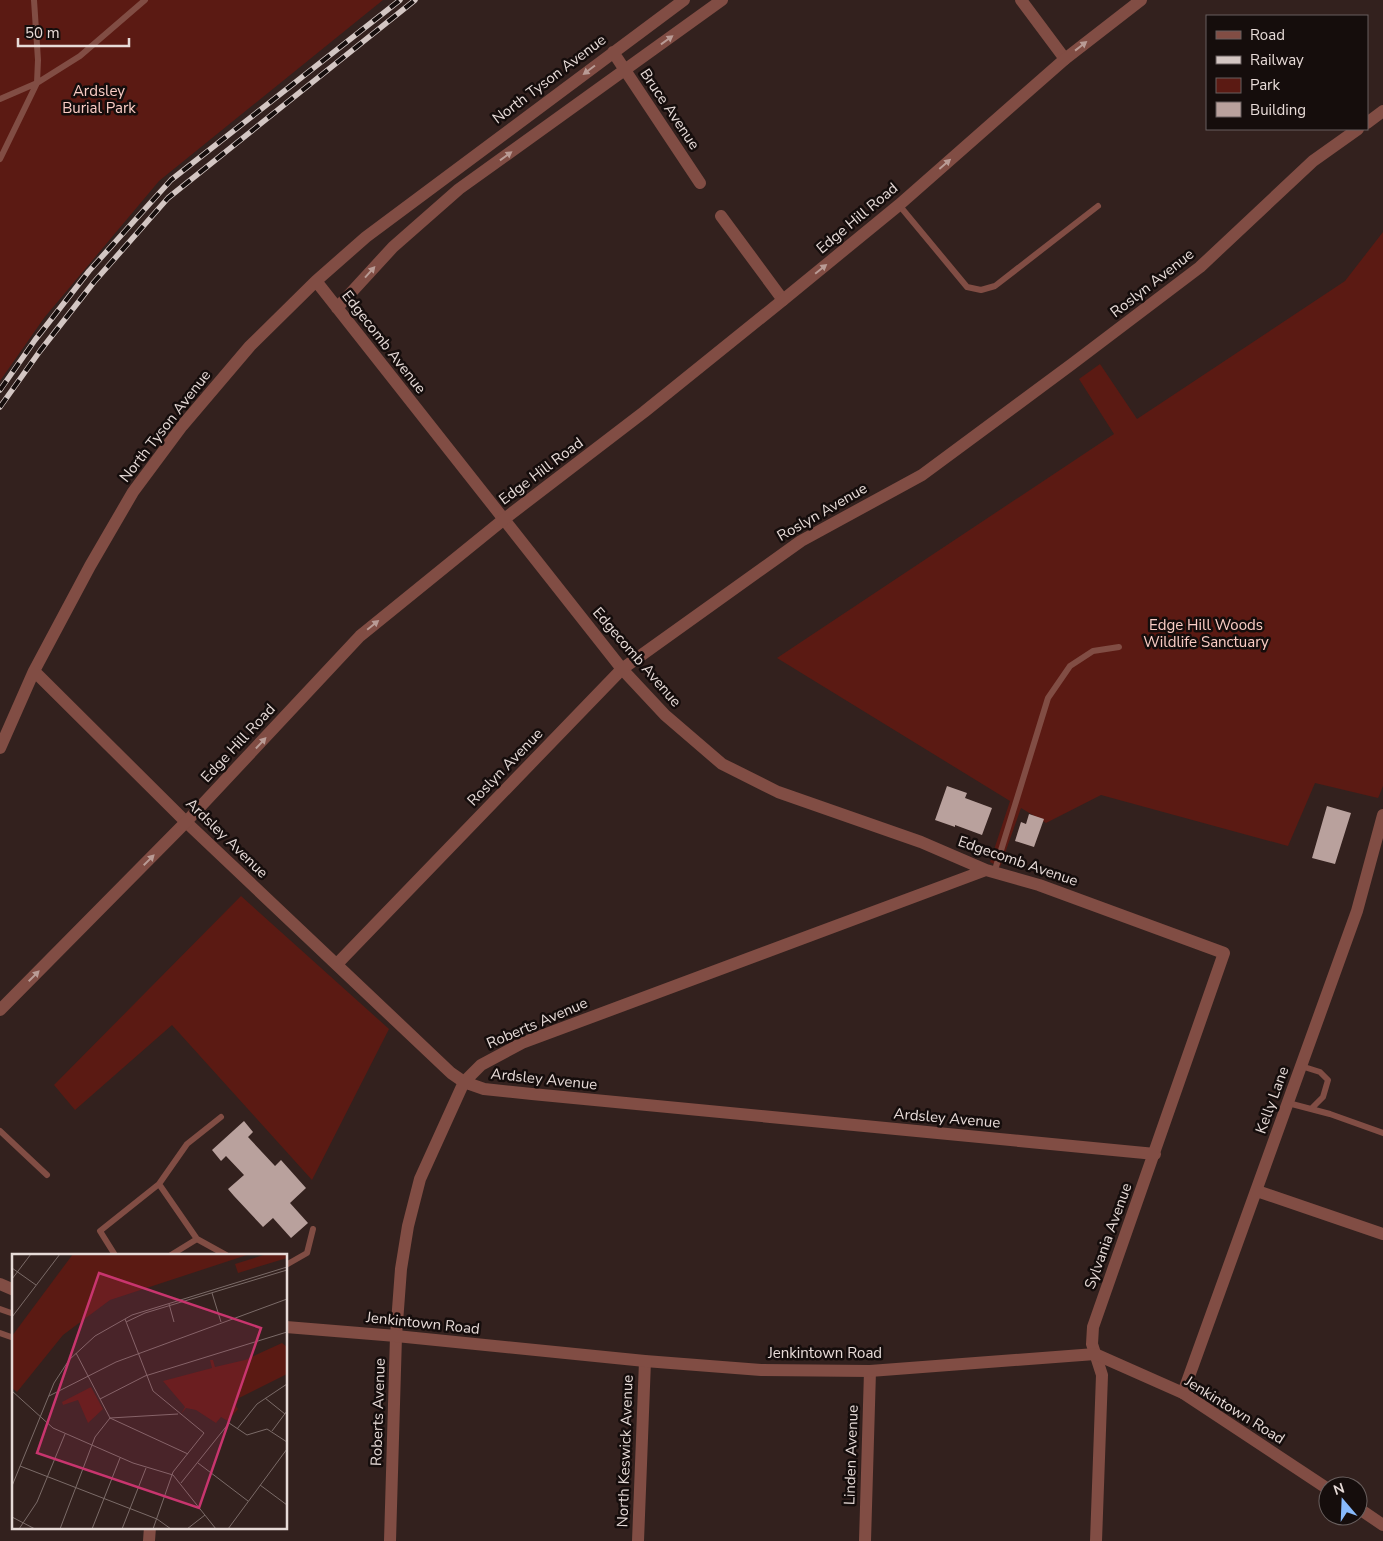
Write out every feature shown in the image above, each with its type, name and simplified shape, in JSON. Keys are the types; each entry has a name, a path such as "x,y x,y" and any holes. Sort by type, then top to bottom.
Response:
{"street":[{"name":"North Tyson Avenue","path":"0,748 34,671 90,566 134,492 182,426 250,346 316,281 366,237 684,0"},
{"name":"North Tyson Avenue","path":"337,308 393,247 459,190 722,0"},
{"path":"1021,0 1065,59"},
{"name":"Edge Hill Road","path":"0,1010 186,822 360,636 503,520 644,412 784,300 899,205 1065,59 1141,0"},
{"name":"Bruce Avenue","path":"613,52 700,183"},
{"path":"1368,121 1383,111"},
{"name":"Roslyn Avenue","path":"337,964 622,669 801,540 922,475 1200,267 1313,161 1357,130"},
{"name":"North Tyson Avenue","path":"434,185 483,172"},
{"path":"721,216 784,300"},
{"name":"Edgecomb Avenue","path":"316,281 622,669 665,716 722,764 778,792 921,842 990,871 1039,885 1224,953"},
{"name":"Ardsley Avenue","path":"34,671 186,822 451,1072 464,1082 484,1089 1155,1154"},
{"name":"Kelly Lane","path":"1183,1393 1357,910 1383,815"},
{"name":"Roberts Avenue","path":"390,1541 396,1336 401,1270 410,1217 420,1179 464,1082 480,1065 522,1043 990,871"},
{"name":"Sylvania Avenue","path":"1096,1541 1102,1375 1092,1344 1094,1327 1224,953"},
{"path":"1257,1191 1383,1234"},
{"path":"0,1284 12,1289"},
{"name":"Jenkintown Road","path":"288,1327 644,1361 761,1370 870,1370 1095,1354 1183,1393 1318,1482"},
{"name":"North Keswick Avenue","path":"638,1541 644,1361"},
{"name":"Linden Avenue","path":"865,1541 870,1370"},
{"path":"1368,1515 1383,1525"},
{"path":"149,1541 150,1528"}],"lane":[{"path":"0,159 37,83 38,60 34,0"},
{"path":"0,99 37,83 80,56 145,0"},
{"path":"899,205 967,286 981,290 995,286 1098,206"},
{"path":"990,871 1048,698 1070,666 1093,651 1119,648"},
{"path":"1301,1066 1320,1072 1328,1080 1323,1097 1311,1109"},
{"path":"1288,1103 1383,1133"},
{"path":"114,1254 100,1231 159,1184 187,1144 221,1117"},
{"path":"0,1131 47,1175"},
{"path":"159,1184 197,1239 224,1254"},
{"path":"288,1264 307,1253 313,1229"},
{"path":"173,1254 197,1239"},
{"path":"0,1309 12,1313"},
{"path":"0,1333 12,1337"}],"green space":[{"name":"Ardsley Burial Park","path":"0,0 383,0 159,181 44,318 0,381"},
{"name":"Edge Hill Woods Wildlife Sanctuary","path":"1383,232 1383,786 1378,798 1315,783 1288,846 1101,795 1046,823 1021,808 1000,867 990,862 1010,801 777,658 1114,434 1079,379 1100,364 1137,419 1345,281"},
{"path":"241,896 389,1029 312,1180 172,1025 75,1110 54,1085"}],"building":[{"path":"947,786 967,793 965,798 992,808 982,835 935,820"},
{"path":"1327,806 1351,813 1335,864 1312,858"},
{"path":"1029,814 1044,819 1034,847 1015,841 1021,822 1026,824"},
{"path":"244,1121 253,1132 248,1137 275,1166 281,1160 306,1188 290,1203 308,1223 291,1238 273,1218 263,1227 234,1196 228,1189 244,1175 226,1156 221,1161 212,1150"}],"railway":[{"path":"0,390 35,340 89,271 171,180 400,0"},
{"path":"0,407 40,351 94,282 168,198 415,0"}]}
